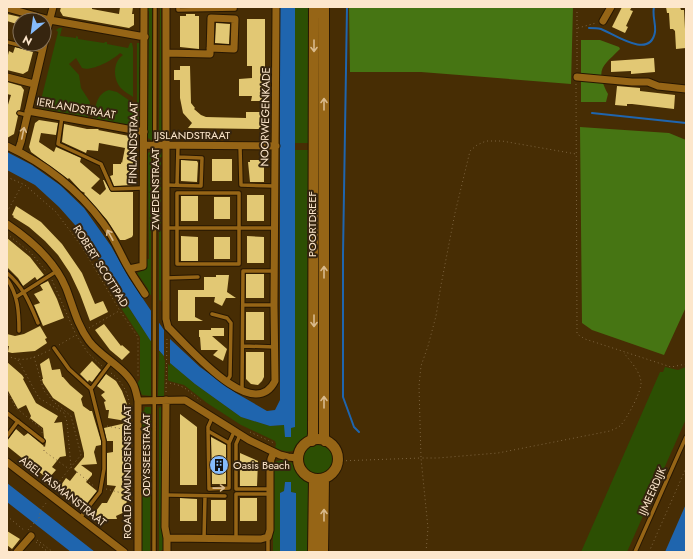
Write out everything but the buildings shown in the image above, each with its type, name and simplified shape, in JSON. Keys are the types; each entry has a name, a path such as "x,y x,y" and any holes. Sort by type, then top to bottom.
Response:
{"main road":[{"name":"POORTDREEF","path":"314,7 319,143 325,441"},
{"name":"POORTDREEF","path":"319,143 324,7"},
{"name":"POORTDREEF","path":"312,441 319,156"},
{"path":"312,441 325,441 335,449 337,453 338,461 335,470 328,477 319,479 308,477 301,469 298,458 302,447 312,441"},
{"path":"313,552 319,479"},
{"path":"319,479 323,552"}],"street":[{"name":"FINLANDSTRAAT","path":"129,269 143,266 144,7"},
{"name":"ZWEDENSTRAAT","path":"166,7 165,185 167,328"},
{"name":"NOORWEGENKADE","path":"167,328 226,382 242,391 256,395 268,391 275,382 274,305 276,7"},
{"path":"603,22 611,7"},
{"path":"7,8 21,12"},
{"path":"166,53 210,54 210,48 211,18 235,19 234,49 210,48"},
{"path":"52,20 145,37"},
{"path":"18,151 42,52"},
{"path":"7,76 34,84"},
{"path":"577,77 648,82 658,86 686,89"},
{"name":"IERLANDSTRAAT","path":"28,113 62,117 144,132"},
{"name":"IJSLANDSTRAAT","path":"144,145 276,146"},
{"path":"7,146 18,151 54,174 88,204 108,230 129,269 145,294"},
{"name":"ROALD AMUNDSENSTRAAT","path":"7,224 24,236 42,253 57,271 66,287 76,316 89,341 99,352 124,373 134,385 138,401 138,552"},
{"path":"166,400 167,552"},
{"path":"138,401 185,400 237,433 274,452 288,457 298,458"},
{"path":"167,538 261,539 268,537 270,530 271,459 274,452"},
{"name":"ABEL TASMANSTRAAT","path":"7,462 124,552"},
{"path":"17,552 29,535"}],"lane":[{"name":"ODYSSEESTRAAT","path":"154,552 156,7"},
{"path":"178,7 178,10 204,8 235,9 235,7"},
{"path":"19,113 28,113"},
{"path":"62,117 58,144 101,164 112,189 143,188"},
{"path":"177,185 178,146"},
{"name":"IJSLANDSTRAAT","path":"240,146 241,185 275,186"},
{"name":"IJSLANDSTRAAT","path":"165,185 201,186 202,158 178,157"},
{"path":"177,193 239,193 239,264 177,264 177,228 177,193"},
{"path":"166,228 275,228"},
{"path":"16,297 57,271"},
{"path":"242,391 243,271 275,271"},
{"path":"7,273 15,280 24,292 38,323"},
{"path":"166,278 198,277"},
{"path":"7,279 16,297 19,317 19,331"},
{"path":"243,305 274,305"},
{"path":"212,314 227,318 231,323 230,376 226,382"},
{"path":"243,346 275,346"},
{"path":"54,348 69,369 91,389 104,441 104,469 101,490 80,518"},
{"path":"91,389 111,362"},
{"path":"7,412 43,441"},
{"path":"212,418 208,427 209,488 229,488 229,443 237,433"},
{"path":"7,436 18,421"},
{"path":"208,431 229,443"},
{"path":"237,433 236,489 270,492"},
{"name":"IJMEERDIJK","path":"635,552 686,437"},
{"path":"236,539 236,494 270,492"},
{"path":"166,495 225,496"},
{"path":"204,539 205,496"},
{"path":"268,537 268,551"}],"path":[{"path":"577,12 577,334 585,339 623,352 671,366 686,364"},
{"path":"577,28 590,23 603,22"},
{"path":"426,552 428,528 421,458 419,386 421,366 436,316 455,213 470,151 477,145 486,141 502,141 576,154"},
{"name":"ROBERT SCOTTPAD","path":"7,177 22,184 56,212 82,247 120,311 138,337 138,380 134,385"},
{"path":"7,212 22,184"},
{"path":"7,234 31,253 50,276 76,335 88,353 120,382 130,401 131,412 127,452 130,464 130,495"},
{"path":"7,356 18,360 34,357 54,348 120,311"},
{"path":"166,400 167,328"},
{"path":"338,461 438,458 498,453 616,429 625,419 641,389 639,375 623,352"},
{"path":"34,357 44,391 54,403 71,416 80,455 50,495 29,535 48,552"},
{"path":"18,360 39,398 64,413 67,422 71,467 101,490 138,497"},
{"path":"166,383 183,386 202,401"},
{"path":"100,427 108,426 128,430"},
{"path":"246,430 272,442 275,446 274,452"},
{"name":"IJMEERDIJK","path":"649,552 686,468"}],"green space":[{"path":"146,7 152,7 152,141 148,138 149,11 146,11"},
{"path":"160,7 162,138 159,140"},
{"path":"295,7 312,7 312,143 295,143"},
{"path":"349,7 573,7 571,84 421,72 350,72"},
{"path":"62,28 60,36 76,38 76,36 78,39 104,43 107,42 107,44 128,48 130,43 132,43 133,97 119,86 115,77 116,64 123,55 120,53 102,65 86,69 82,68 76,58 69,64 79,75 81,88 90,102 88,117 39,108 58,32 56,30"},
{"path":"581,40 600,40 619,47 620,49 602,69 602,79 608,94 606,102 581,102"},
{"path":"137,43 142,43 141,67 139,67 139,84 141,85 141,94 139,94 139,112 141,113 141,123 137,123"},
{"path":"109,90 117,92 133,103 133,123 131,125 93,118 99,97 101,94"},
{"path":"580,127 669,133 686,140 686,307 664,355 592,330 582,323"},
{"path":"152,150 151,295 148,294 148,289 137,273 146,269 146,259 149,259 148,153"},
{"path":"295,150 312,150 309,438 297,449 286,451 275,448 275,441 241,425 207,403 184,385 169,381 168,361 195,384 241,417 270,426 285,425 291,428 295,426"},
{"path":"159,151 162,153 161,301 159,300"},
{"path":"127,305 151,341 151,396 142,395 137,384 140,379 140,337 121,308"},
{"path":"159,351 165,357 164,396 158,396"},
{"path":"665,367 678,370 686,367 686,419 627,552 581,552 660,372 663,372"},
{"path":"145,407 151,407 150,552 141,552 142,411 144,411"},
{"path":"160,407 161,528 164,528 163,550 159,552 159,408"},
{"path":"318,445 328,450 333,460 328,470 318,475 308,470 303,460 308,450"},
{"path":"284,460 295,464 310,486 311,552 296,552 296,493 291,492 291,482 285,482 284,491 280,493 280,552 273,552 273,463"}],"water":[{"path":"280,7 295,7 295,427 291,428 291,437 285,437 284,425 270,426 241,417 195,384 170,363 150,340 83,234 59,207 35,185 7,170 7,152 32,165 60,185 84,208 111,246 129,278 170,339 200,367 236,393 267,411 275,410 280,400"},
{"path":"285,482 291,482 291,492 296,493 296,552 280,552 280,493 284,491"},
{"path":"7,483 95,552 71,552 7,502"},
{"path":"686,504 686,552 665,552"}],"pier":[{"path":"151,310 159,320 159,353 151,344"},
{"path":"164,328 170,336 170,366 164,359"}],"waterway":[{"path":"347,7 343,254 343,397 354,427 359,432"},
{"path":"589,28 601,29 631,43 639,45 646,44 652,40 655,32 653,13 654,7"},
{"path":"592,113 686,123"}],"place":[{"name":"Oasis Beach","path":"219,465"}]}
